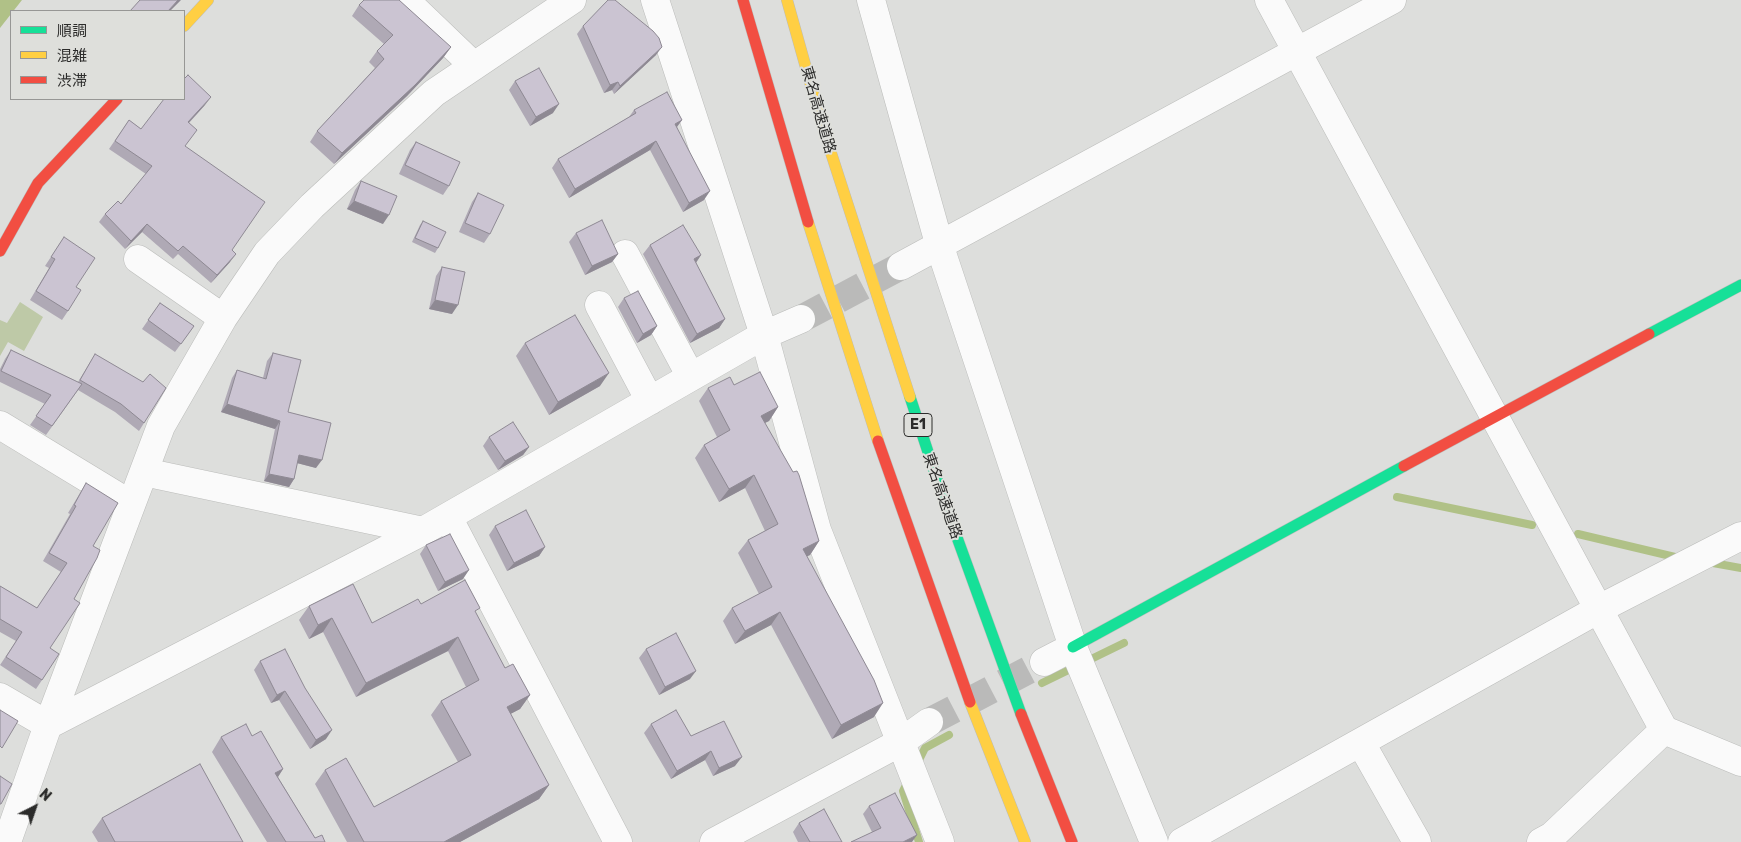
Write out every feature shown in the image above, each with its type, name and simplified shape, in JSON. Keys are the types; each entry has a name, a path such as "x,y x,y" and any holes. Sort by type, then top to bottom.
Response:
{"main road":[{"path":"185,25 208,0"},
{"path":"743,0 802,202 902,512 966,692 1025,842"},
{"name":"東名高速道路","path":"787,0 825,134 946,507 1010,686 1072,842"},
{"path":"0,250 38,183 116,100"},
{"path":"1073,649 1493,418 1741,285"}],"street":[{"path":"405,0 474,66"},
{"path":"8,842 48,726 130,504 161,426 223,318 267,253 312,206 434,93 572,0"},
{"path":"655,0 764,335 817,530 940,842"},
{"path":"871,0 940,247 1073,649 1154,842"},
{"path":"1268,0 1493,418 1664,730 1741,762"},
{"path":"901,266 940,247 1392,0"},
{"path":"625,254 691,376"},
{"path":"138,259 223,318"},
{"path":"600,305 650,401"},
{"path":"48,726 423,531 764,335 801,319"},
{"path":"0,425 130,504"},
{"path":"144,472 423,531"},
{"path":"448,517 618,842"},
{"path":"1182,842 1361,744 1599,609 1741,536"},
{"path":"1044,662 1073,649"},
{"path":"0,697 48,726"},
{"path":"714,842 903,748 928,722"},
{"path":"1550,840 1664,730"},
{"path":"1361,744 1417,842"}],"shaded area":[{"path":"0,0 22,0 14,10 10,10 10,15 0,28"},
{"path":"20,302 43,317 24,351 8,342 0,356 0,320 7,323"}],"building":[{"path":"140,0 178,0 169,10 131,10"},
{"path":"364,0 399,0 451,47 415,85 342,153 317,131 384,59 377,51 393,35 359,5"},
{"path":"608,0 615,0 653,31 659,38 662,47 620,86 618,82 610,85 583,26"},
{"path":"539,68 559,104 536,117 515,81"},
{"path":"188,75 211,97 188,122 197,130 185,146 265,202 232,250 236,254 217,275 183,246 178,251 147,224 131,241 105,214 118,201 121,204 152,166 115,141 129,120 141,129 163,100 185,100 185,78"},
{"path":"667,92 682,120 675,124 710,191 689,203 656,141 575,189 558,159 636,113 634,110"},
{"path":"416,142 460,162 449,186 405,165"},
{"path":"361,181 397,196 389,215 354,201"},
{"path":"478,193 504,205 490,234 465,223"},
{"path":"602,220 618,254 592,266 576,233"},
{"path":"423,221 446,232 438,248 415,238"},
{"path":"683,225 701,255 694,259 725,319 697,334 650,245"},
{"path":"64,237 95,258 76,287 81,290 68,311 36,291 55,259 51,257"},
{"path":"442,267 465,272 458,305 435,300"},
{"path":"638,291 657,326 643,334 624,298"},
{"path":"160,303 194,326 181,344 148,320"},
{"path":"575,315 609,373 558,402 525,343"},
{"path":"11,350 82,384 52,426 36,416 51,395 1,371"},
{"path":"273,353 301,360 288,412 331,423 322,460 299,455 294,479 269,474 280,421 227,404 237,370 266,379"},
{"path":"95,354 143,382 150,374 166,388 144,423 121,404 80,380"},
{"path":"760,372 778,407 761,416 793,472 797,471 799,475 819,541 803,549 874,680 883,703 841,725 780,612 745,631 732,608 772,587 748,540 778,524 754,475 729,489 704,445 730,430 708,388 730,377 734,385"},
{"path":"513,422 529,447 505,461 489,437"},
{"path":"86,483 118,503 93,546 100,550 74,599 80,603 50,648 59,654 42,680 6,657 22,632 0,619 0,586 37,608 67,563 49,553 76,506 74,505"},
{"path":"526,510 545,547 514,563 495,526"},
{"path":"450,534 469,570 445,582 426,545"},
{"path":"465,580 480,608 475,611 505,668 513,664 530,695 507,707 549,785 444,842 364,842 325,770 346,758 374,807 471,755 441,701 479,680 458,637 366,683 332,618 318,625 309,606 353,584 372,623 418,599 421,604"},
{"path":"676,633 696,671 665,687 646,649"},
{"path":"285,649 305,688 332,730 316,740 285,691 277,695 260,661"},
{"path":"0,710 18,721 2,748 0,746"},
{"path":"676,710 691,736 724,721 742,757 719,768 711,751 677,771 651,724"},
{"path":"246,724 252,736 261,731 283,769 275,773 315,838 322,835 325,842 286,842 221,737"},
{"path":"200,764 243,842 115,842 102,818"},
{"path":"0,776 12,784 1,804 0,804"},
{"path":"895,793 917,835 903,842 851,842 881,828 869,806"},
{"path":"824,809 842,842 810,842 799,823"}],"waterway":[{"path":"1397,497 1532,525"},
{"path":"1578,534 1675,557"},
{"path":"1713,563 1741,568"},
{"path":"1042,683 1124,643"},
{"path":"917,764 925,748 949,735"},
{"path":"909,779 903,791 919,842"}],"tunnel":[{"path":"801,319 901,266"},
{"path":"929,722 1044,662"}],"traffic: fast":[{"path":"1649,334 1741,285"},
{"path":"910,397 946,507 1021,714"},
{"path":"1073,647 1404,466"}],"traffic: slow":[{"path":"185,25 208,0"},
{"path":"787,0 822,125 910,397"},
{"path":"808,222 878,441"},
{"path":"970,702 1025,842"}],"traffic: jam":[{"path":"743,0 808,222"},
{"path":"0,251 38,183 116,100"},
{"path":"1404,466 1649,334"},
{"path":"878,441 970,702"},
{"path":"1021,714 1072,842"}]}
